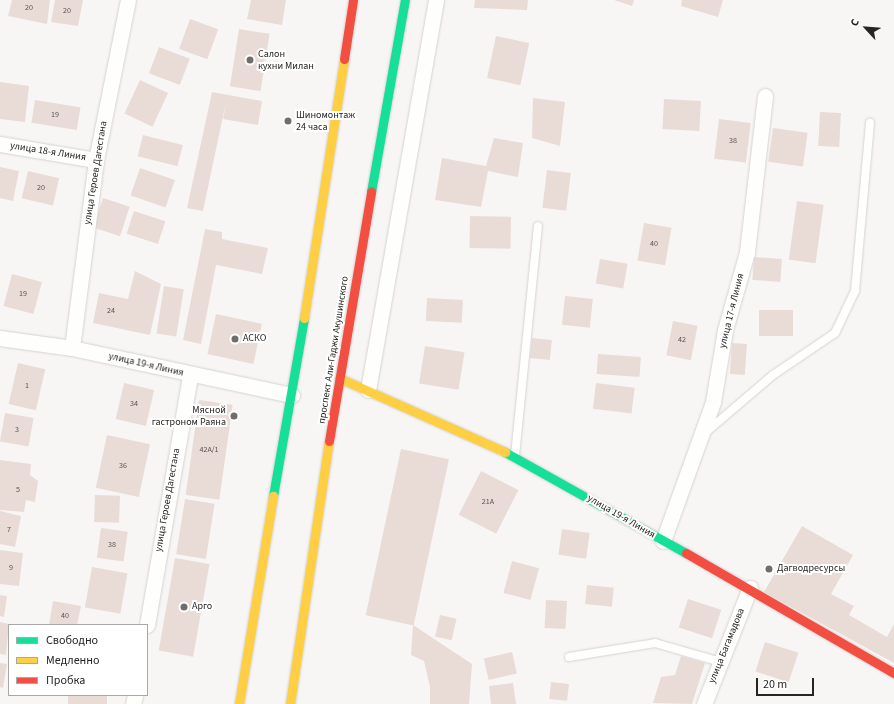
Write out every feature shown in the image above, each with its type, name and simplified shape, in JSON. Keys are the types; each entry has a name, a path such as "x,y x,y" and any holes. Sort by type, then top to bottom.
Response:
{"main road":[{"path":"239,704 284,431 292,395 353,0"},
{"name":"проспект Али-Гаджи Акушинского","path":"290,704 339,378 405,0"},
{"name":"улица 19-я Линия","path":"339,378 515,457 663,541 750,588 894,673"}],"street":[{"name":"улица Героев Дагестана","path":"72,348 96,160 128,0"},
{"path":"368,390 436,0"},
{"name":"улица 17-я Линия","path":"663,541 713,402 725,330 747,252 765,96"},
{"name":"улица 18-я Линия","path":"0,144 96,160"},
{"name":"улица 19-я Линия","path":"0,338 72,348 190,375 292,395"},
{"name":"улица Героев Дагестана","path":"147,624 190,375"},
{"name":"улица Багамадова","path":"704,704 750,588"}],"lane":[{"path":"701,436 773,375 835,333 855,291 870,123"},
{"path":"515,457 538,226"},
{"path":"569,657 655,643 721,662"}],"building":[{"path":"12,0 50,0 47,24 8,16"},
{"path":"55,0 83,0 78,26 51,22"},
{"path":"251,0 286,0 282,25 247,19"},
{"path":"475,0 528,0 527,10 474,8"},
{"path":"614,0 634,0 632,6"},
{"path":"682,0 723,0 718,17 681,6"},
{"path":"190,19 218,29 207,59 179,49"},
{"name":"Салон кухни Милан","path":"239,29 270,34 261,91 230,86"},
{"path":"496,36 529,43 520,85 487,78"},
{"path":"159,47 190,59 180,85 149,73"},
{"path":"140,80 168,93 152,127 124,114"},
{"path":"0,82 29,86 25,122 0,119"},
{"path":"212,92 262,101 258,125 223,119 226,102 203,211 187,208"},
{"path":"533,98 565,102 560,146 532,138"},
{"path":"664,99 701,101 699,131 662,129"},
{"path":"35,100 80,107 77,130 31,123"},
{"path":"820,112 841,113 839,147 818,146"},
{"path":"719,119 751,123 746,163 714,159"},
{"path":"773,128 808,133 803,167 768,162"},
{"path":"143,135 183,145 177,166 138,156"},
{"path":"494,138 523,143 518,177 488,171 481,207 435,200 442,158 486,166"},
{"path":"0,167 19,171 13,201 0,198"},
{"path":"140,168 175,180 166,207 131,195"},
{"path":"547,170 571,173 566,211 542,208"},
{"path":"28,171 59,178 53,205 22,198"},
{"path":"103,198 130,207 120,236 93,227"},
{"path":"797,201 824,205 816,263 789,259"},
{"path":"134,211 165,221 158,244 127,234"},
{"path":"470,216 511,217 510,249 469,248"},
{"path":"644,223 672,228 665,265 637,260"},
{"path":"205,229 222,232 222,239 268,248 262,274 216,265 201,344 183,340"},
{"path":"754,257 782,259 780,282 752,280"},
{"path":"600,259 628,264 623,288 596,284"},
{"path":"135,271 161,284 150,335 93,323 99,293 128,299"},
{"path":"12,274 42,282 33,314 3,306"},
{"path":"164,286 184,289 176,337 156,333"},
{"path":"565,296 593,299 590,328 562,325"},
{"path":"427,298 463,300 462,323 426,321"},
{"path":"759,310 793,310 793,336 759,336"},
{"name":"АСКО","path":"216,314 262,324 253,364 207,354"},
{"path":"673,321 698,326 691,360 666,355"},
{"path":"532,338 552,340 550,360 530,358"},
{"path":"732,343 747,344 745,375 730,374"},
{"path":"425,346 465,352 459,390 419,384"},
{"path":"598,354 641,357 640,377 597,374"},
{"path":"18,363 45,369 36,410 9,404"},
{"path":"124,383 154,390 146,426 116,419"},
{"path":"596,383 635,388 632,414 593,409"},
{"path":"199,400 233,405 219,500 186,495"},
{"path":"5,413 34,418 29,447 0,442"},
{"path":"107,435 150,444 139,497 96,488"},
{"path":"401,449 449,459 414,625 366,615"},
{"path":"0,460 31,464 30,475 38,481 35,502 26,500 24,512 0,510"},
{"path":"481,471 518,490 496,534 459,515"},
{"path":"95,495 120,496 119,523 94,522"},
{"path":"185,499 215,504 206,559 176,554"},
{"path":"0,511 21,516 15,547 0,544"},
{"path":"802,526 853,555 831,594 854,606 849,615 887,637 894,624 894,663 764,592"},
{"path":"101,528 128,532 124,561 97,558"},
{"path":"562,529 590,533 586,559 558,555"},
{"path":"0,550 23,553 19,586 0,584"},
{"name":"Арго","path":"175,558 209,564 193,657 159,651"},
{"path":"512,561 539,568 531,600 503,593"},
{"path":"92,567 127,573 120,614 85,607"},
{"path":"587,585 614,588 612,607 585,604"},
{"path":"0,595 7,596 4,617 0,616"},
{"path":"688,599 721,610 712,638 679,628"},
{"path":"546,600 567,601 566,629 545,628"},
{"path":"53,601 81,606 77,624 49,624"},
{"path":"440,615 457,619 452,640 435,636"},
{"path":"0,622 9,624 6,655 0,654"},
{"path":"413,625 472,664 469,704 430,704 430,687 424,661 411,655"},
{"path":"765,642 798,653 789,682 755,671"},
{"path":"512,652 517,673 489,680 484,659"},
{"path":"681,656 705,663 692,704 653,703 661,677 675,675"},
{"path":"0,663 7,664 3,688 0,687"},
{"path":"551,682 569,684 567,701 549,699"},
{"path":"513,683 516,704 491,704 489,686"},
{"path":"68,696 107,696 107,704 68,704"}],"traffic: fast":[{"path":"371,192 405,0"},
{"path":"273,496 304,318"},
{"path":"505,452 686,553"}],"traffic: slow":[{"path":"304,318 344,59"},
{"path":"339,378 505,452"},
{"path":"290,704 329,441"},
{"path":"239,704 273,496"}],"traffic: jam":[{"path":"344,59 353,0"},
{"path":"329,441 371,192"},
{"path":"686,553 894,673"}],"place":[{"name":"Салон кухни Милан","path":"250,60"},
{"name":"Шиномонтаж 24 часа","path":"288,121"},
{"name":"АСКО","path":"235,339"},
{"name":"Мясной гастроном Раяна","path":"234,416"},
{"name":"Дагводресурсы","path":"769,569"},
{"name":"Арго","path":"184,607"}]}
